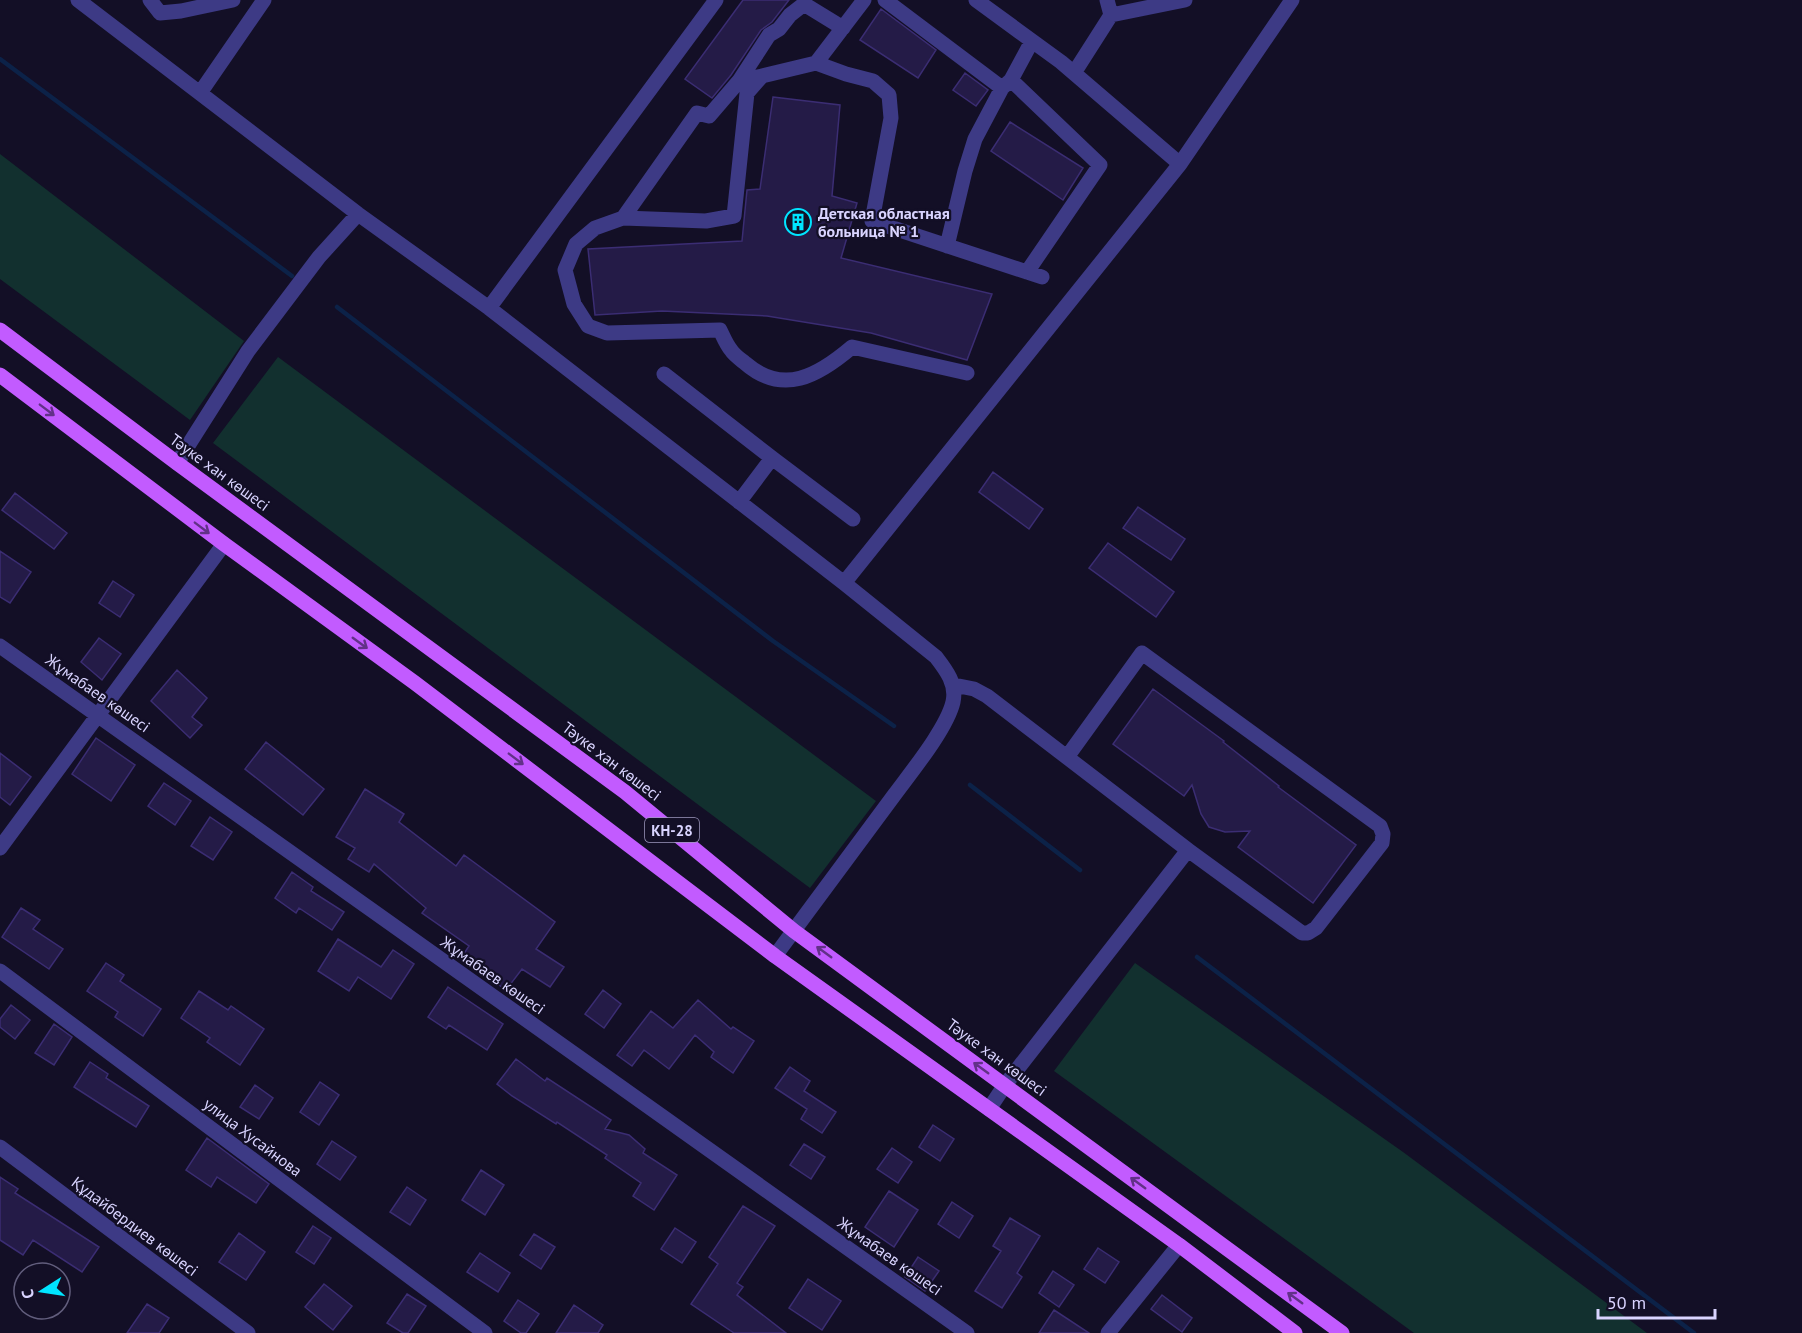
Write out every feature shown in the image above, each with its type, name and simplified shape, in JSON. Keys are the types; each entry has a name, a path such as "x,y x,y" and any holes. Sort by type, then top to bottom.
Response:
{"main road":[{"name":"Тәуке хан көшесі","path":"0,330 625,792 794,931 1342,1333"},
{"name":"КН-28","path":"0,375 224,544 415,682 776,956 1179,1245 1295,1333"}],"street":[{"path":"78,0 358,214 489,308 844,583 936,657 946,670 954,685 954,699 949,717 776,956"},
{"path":"150,0 160,13 182,11 233,0"},
{"path":"200,93 264,0"},
{"path":"489,308 716,0"},
{"path":"816,63 864,0"},
{"path":"739,81 816,63 873,81 889,95 891,118 872,221 1034,274 1100,165 1006,84 885,0"},
{"path":"976,0 1074,73 1180,164"},
{"path":"1074,73 1109,8 1185,0"},
{"path":"844,583 1180,164 1292,0"},
{"path":"623,218 697,113 709,116 739,81 769,35 779,29 790,15 804,4 843,28"},
{"path":"946,246 975,139 1032,41"},
{"path":"762,76 747,93 734,216 706,221 623,218 595,228 576,244 565,270 574,304 588,326 607,333 720,330 731,351 756,373 778,381 803,379 833,364 852,347 967,373"},
{"path":"177,463 248,351 319,257 358,214"},
{"path":"664,374 853,519"},
{"path":"739,502 772,458"},
{"path":"0,848 224,544"},
{"name":"Жұмабаев көшесі","path":"0,646 967,1333"},
{"path":"954,685 974,689 987,696 1188,850 1302,933 1308,933 1316,928 1382,843 1383,834 1380,826 1142,653 1067,757"},
{"path":"989,1109 1005,1085 1188,850"},
{"name":"улица Хусайнова","path":"0,971 485,1333"},
{"name":"Құдайбердиев көшесі","path":"0,1147 248,1333"},
{"path":"1108,1333 1179,1245"}],"green space":[{"path":"0,154 244,341 190,420 0,279"},
{"path":"278,357 876,801 810,888 213,443"},
{"path":"1135,963 1403,1152 1647,1333 1414,1333 1054,1071"}],"building":[{"path":"743,0 789,0 772,22 761,30 731,75 712,98 685,79"},
{"path":"881,9 936,50 918,78 860,40"},
{"path":"965,73 988,90 976,106 953,90"},
{"name":"Детская областная больница № 1","path":"773,97 840,105 832,196 857,203 841,258 992,294 967,360 871,333 767,316 662,311 595,315 588,249 742,241 747,190 760,189"},
{"path":"1010,122 1083,168 1063,200 991,151"},
{"path":"993,472 1043,509 1029,529 979,492"},
{"path":"15,493 67,533 54,549 2,510"},
{"path":"1138,507 1185,539 1171,560 1123,528"},
{"path":"1108,543 1174,592 1156,617 1089,568"},
{"path":"0,551 31,572 10,603 0,597"},
{"path":"113,581 134,595 120,617 99,603"},
{"path":"99,638 121,654 102,680 81,662"},
{"path":"177,670 207,698 192,717 202,725 190,738 151,701"},
{"path":"1153,689 1224,741 1278,787 1356,845 1313,903 1238,847 1250,831 1225,832 1209,827 1201,814 1192,785 1184,796 1113,744"},
{"path":"96,738 135,765 111,801 72,774"},
{"path":"266,742 324,789 303,815 245,769"},
{"path":"0,753 31,777 10,805 0,797"},
{"path":"164,783 191,801 175,825 148,806"},
{"path":"365,789 404,814 399,822 456,866 464,855 555,922 536,949 564,967 550,987 522,969 506,990 461,958 469,946 422,913 426,908 374,864 369,872 348,859 355,848 336,837"},
{"path":"210,817 232,832 213,860 191,846"},
{"path":"292,872 313,887 311,891 344,912 332,930 299,908 296,913 275,898"},
{"path":"21,908 40,920 33,929 63,949 49,969 2,937"},
{"path":"338,939 381,967 393,950 414,964 391,999 358,977 349,991 318,971"},
{"path":"106,963 124,975 120,981 161,1009 143,1036 115,1017 118,1012 87,991"},
{"path":"448,987 503,1024 487,1050 449,1025 446,1029 428,1017"},
{"path":"603,990 621,1004 604,1028 585,1014"},
{"path":"199,991 228,1010 231,1006 264,1029 240,1065 207,1042 210,1038 181,1018"},
{"path":"698,1000 731,1029 733,1027 754,1041 733,1073 711,1057 714,1052 695,1035 669,1069 644,1050 632,1066 617,1055 651,1011 673,1028"},
{"path":"11,1005 30,1020 15,1039 0,1027 0,1019"},
{"path":"54,1024 72,1037 54,1065 35,1053"},
{"path":"516,1059 545,1081 547,1078 611,1120 605,1129 629,1135 645,1149 643,1153 677,1175 654,1210 633,1196 641,1183 605,1158 607,1155 512,1096 497,1084"},
{"path":"90,1062 108,1074 106,1078 149,1106 136,1127 74,1087"},
{"path":"790,1067 810,1081 804,1091 836,1112 822,1133 801,1119 807,1109 775,1088"},
{"path":"320,1082 339,1095 319,1125 300,1112"},
{"path":"255,1085 273,1098 259,1119 240,1107"},
{"path":"933,1125 954,1139 940,1161 919,1147"},
{"path":"207,1138 269,1184 256,1203 217,1177 211,1187 186,1170"},
{"path":"332,1141 356,1157 340,1180 317,1164"},
{"path":"804,1144 825,1157 811,1179 790,1165"},
{"path":"892,1148 912,1162 898,1183 877,1169"},
{"path":"481,1170 504,1185 485,1215 462,1200"},
{"path":"0,1177 18,1189 15,1193 99,1247 82,1272 72,1265 72,1261 65,1261 33,1240 23,1255 0,1240"},
{"path":"407,1187 426,1200 410,1225 390,1212"},
{"path":"889,1191 918,1210 894,1247 865,1227"},
{"path":"952,1202 973,1216 959,1238 938,1224"},
{"path":"743,1206 775,1226 737,1283 743,1287 737,1295 786,1333 734,1333 691,1304 718,1264 709,1257"},
{"path":"1010,1218 1040,1236 1017,1273 1022,1277 1002,1308 975,1291 1001,1251 993,1246"},
{"path":"313,1226 331,1238 314,1264 296,1252"},
{"path":"675,1228 696,1242 682,1263 661,1249"},
{"path":"239,1233 265,1252 246,1280 219,1262"},
{"path":"534,1234 555,1247 541,1269 520,1255"},
{"path":"1098,1248 1119,1262 1105,1283 1084,1269"},
{"path":"480,1253 510,1273 498,1292 467,1272"},
{"path":"918,1257 939,1271 925,1291 905,1277"},
{"path":"1053,1271 1074,1285 1059,1307 1039,1293"},
{"path":"808,1279 841,1301 822,1330 789,1308"},
{"path":"324,1284 352,1306 333,1330 305,1307"},
{"path":"407,1294 426,1306 408,1333 403,1333 387,1323"},
{"path":"1162,1295 1192,1318 1182,1332 1151,1309"},
{"path":"518,1300 539,1314 526,1333 521,1333 504,1321"},
{"path":"147,1304 169,1318 159,1333 127,1333"},
{"path":"574,1305 603,1325 598,1333 556,1333"},
{"path":"1054,1310 1089,1333 1039,1333"}],"waterway":[{"path":"0,59 292,276"},
{"path":"337,307 773,641 894,726"},
{"path":"970,785 1080,870"},
{"path":"1197,957 1694,1333"}],"place":[{"name":"Детская областная больница № 1","path":"798,222"}]}
